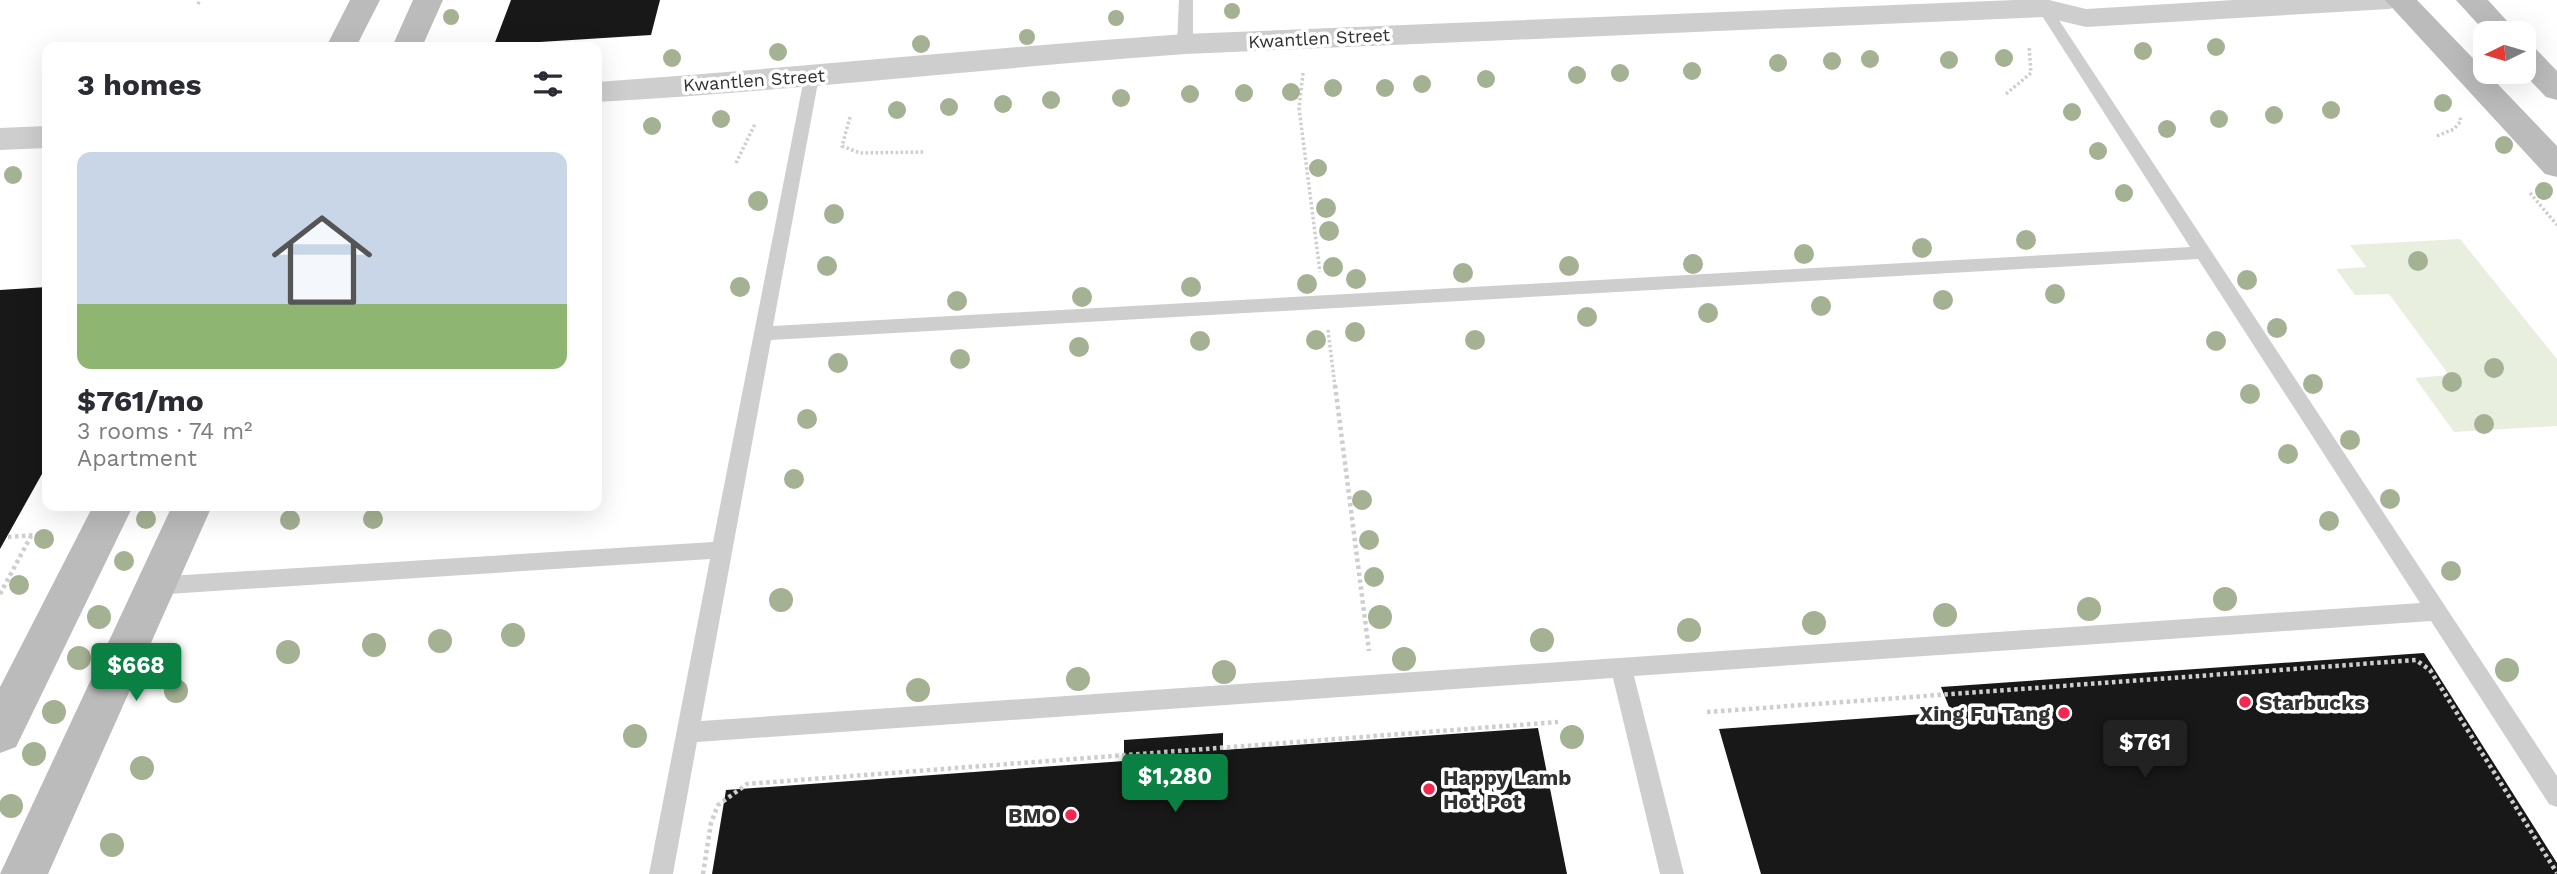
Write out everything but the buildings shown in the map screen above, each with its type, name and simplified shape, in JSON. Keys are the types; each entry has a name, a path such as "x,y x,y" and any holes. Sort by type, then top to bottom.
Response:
{"main road":[{"path":"344,42 365,0"},
{"path":"409,42 428,0"},
{"path":"2400,0 2557,166"},
{"path":"2471,0 2491,21"},
{"path":"2536,68 2557,90"},
{"path":"0,732 110,511"},
{"path":"24,874 189,511"}],"street":[{"name":"Kwantlen Street","path":"602,92 811,77 1059,53 1185,44 2049,4 2086,18 2389,0"},
{"path":"0,139 42,137"}],"lane":[{"path":"1185,0 1185,44"},
{"path":"2049,4 2204,252 2557,796"},
{"path":"661,874 811,77"},
{"path":"762,334 2204,252"},
{"path":"153,586 722,550"},
{"path":"687,732 2437,611"},
{"path":"1621,667 1672,874"}],"path":[{"path":"2006,94 2031,73 2029,46"},
{"path":"1304,66 1299,108 1370,655"},
{"path":"2437,136 2454,129 2461,121 2458,110"},
{"path":"850,117 842,146 860,153 924,152"},
{"path":"736,163 755,124"},
{"path":"8,537 57,534"},
{"path":"0,594 31,536"},
{"path":"1707,712 2416,660 2430,670 2557,873"},
{"path":"703,874 718,805 747,784 1558,722"}],"green space":[{"path":"2460,239 2557,359 2557,426 2454,432 2415,378 2449,375 2389,294 2355,295 2336,269 2366,267 2350,245"}],"place":[{"name":"Starbucks","path":"2245,702"},
{"name":"Xing Fu Tang","path":"2064,713"},
{"name":"Happy Lamb Hot Pot","path":"1429,789"},
{"name":"BMO","path":"1071,815"}]}
